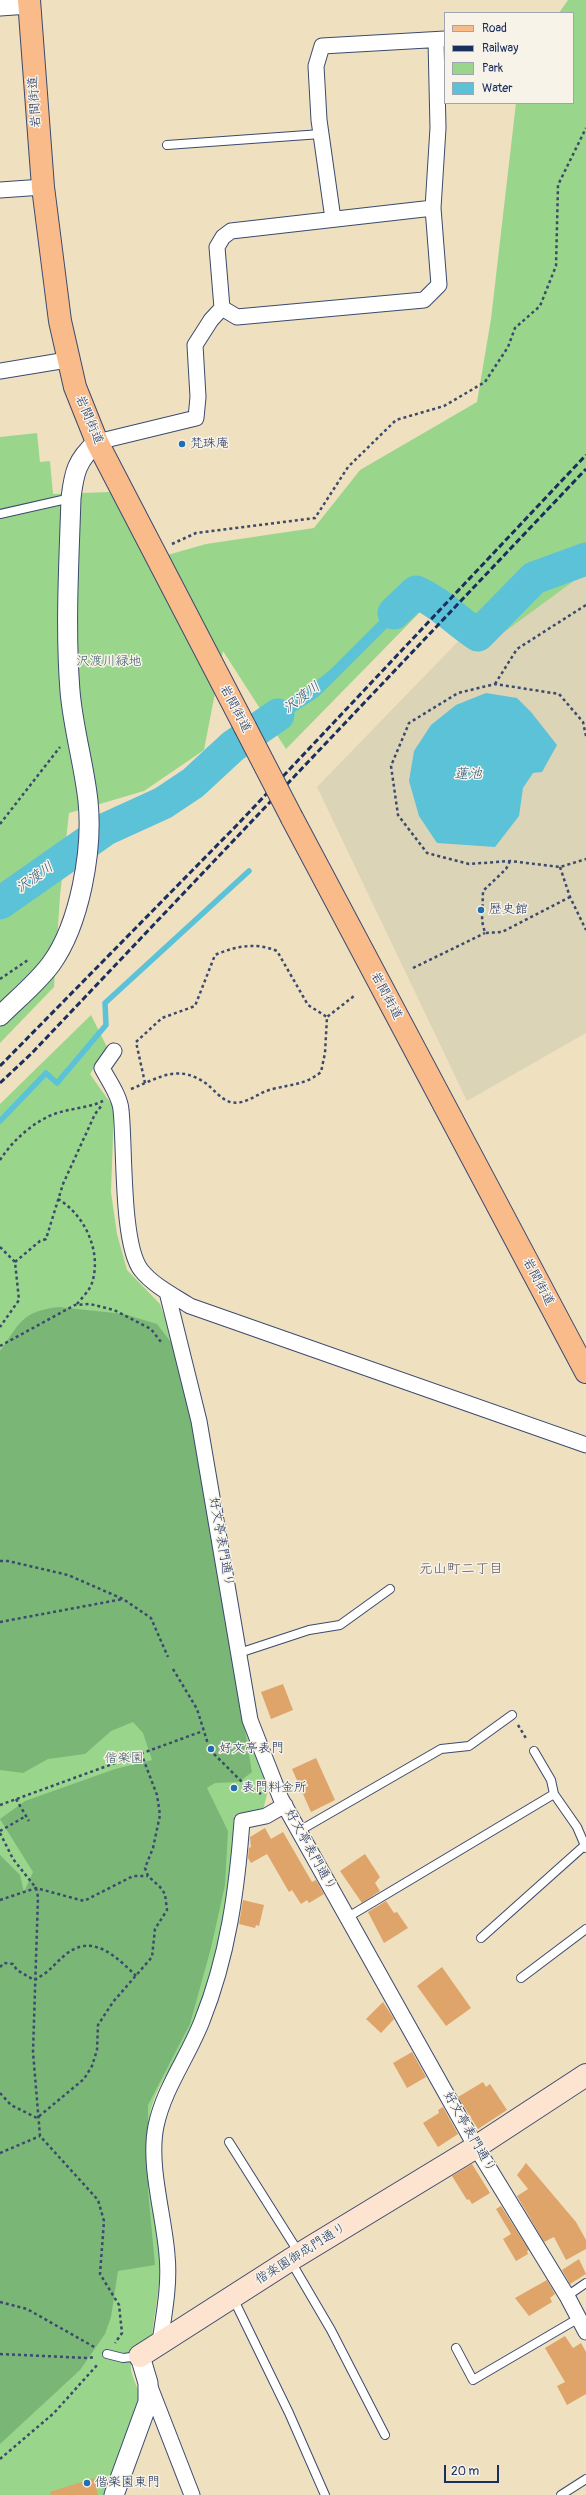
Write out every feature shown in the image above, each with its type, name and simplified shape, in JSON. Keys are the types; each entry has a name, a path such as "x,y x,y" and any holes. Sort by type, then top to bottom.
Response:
{"main road":[{"name":"岩間街道","path":"29,2 43,187 55,285 68,360 75,387 97,442 292,818 586,1372"},
{"name":"偕楽園御成門通り","path":"140,2356 294,2257 476,2147 586,2075"}],"street":[{"path":"0,6 29,2"},
{"path":"222,308 236,317 424,300 438,285 433,208 438,128 441,39 322,46 316,66 321,134 333,219"},
{"path":"0,190 43,187"},
{"path":"0,1016 51,964 72,922 82,882 87,844 88,800 74,729 68,661 71,498 74,472 85,453 97,442 196,418 198,397 194,345 211,320 222,308 218,247 223,237 232,231 433,208"},
{"path":"0,371 68,360"},
{"path":"114,1051 102,1068 121,1108 127,1215 131,1245 140,1268 150,1280 190,1306 586,1445"},
{"name":"好文亭表門通り","path":"168,1292 199,1421 250,1720 285,1805 299,1831 476,2147 567,2296 586,2332"},
{"path":"160,2342 166,2299 168,2256 155,2160 156,2127 163,2099 202,2022 222,1963 237,1887 242,1821 266,1816 285,1805"},
{"path":"140,2356 148,2383 192,2495"},
{"path":"114,2495 148,2402 148,2383"}],"lane":[{"path":"167,145 321,134"},
{"path":"0,514 71,498"},
{"path":"239,1653 309,1630 340,1625 390,1589"},
{"path":"299,1831 441,1749 469,1746 512,1715"},
{"path":"481,1938 585,1847 577,1827 554,1794 551,1780 534,1751"},
{"path":"348,1917 554,1794"},
{"path":"521,1978 585,1931"},
{"path":"228,2142 294,2257 385,2435"},
{"path":"567,2296 586,2283"},
{"path":"232,2296 289,2413 325,2495"},
{"path":"456,2348 473,2380 579,2318"},
{"path":"107,2354 123,2358 140,2356"},
{"path":"561,2495 586,2479"}],"path":[{"path":"154,553 196,533 315,518 348,467 396,420 444,406 485,382 508,347 515,328 540,306 556,266 558,185 586,128"},
{"path":"495,684 518,649 586,605"},
{"path":"586,725 559,694 495,684 458,693 409,723 391,766 393,793 398,815 427,853 469,864 510,861 560,867 586,859"},
{"path":"583,722 586,736"},
{"path":"0,824 74,729"},
{"path":"485,933 482,921 483,891 506,869 510,861"},
{"path":"560,867 570,897 586,930"},
{"path":"413,968 485,933 502,932 570,897"},
{"path":"145,1083 136,1042 162,1018 195,1006 216,955 229,948 258,945 277,951 308,1005 327,1017"},
{"path":"0,979 30,959"},
{"path":"115,1095 169,1074 183,1072 195,1075 227,1101 237,1104 272,1089 302,1084 321,1072 325,1053 327,1017 354,996"},
{"path":"0,1160 10,1145 29,1129 57,1113 89,1107 107,1098 95,1114 58,1199 51,1231 46,1239 40,1241 15,1262"},
{"path":"0,1346 75,1306 92,1284 96,1266 91,1240 80,1219 67,1204 58,1199"},
{"path":"0,1247 15,1262 19,1300 0,1327"},
{"path":"75,1306 100,1305 114,1310 151,1329 164,1348"},
{"path":"0,1561 8,1561 68,1575 123,1599 151,1618 168,1657"},
{"path":"0,1622 123,1599"},
{"path":"173,1669 197,1709 208,1744"},
{"path":"512,1715 534,1751"},
{"path":"0,1805 203,1731"},
{"path":"37,2118 84,2079 92,2066 97,2050 98,2025 113,2002 152,1957 155,1930 167,1910 165,1894 148,1876 146,1868 153,1848 160,1815 157,1795 141,1753"},
{"path":"214,1754 242,1782 267,1798 285,1805"},
{"path":"16,1799 29,1820"},
{"path":"0,2459 54,2413 107,2354 122,2333 119,2304 100,2274 104,2221 98,2200 40,2136 37,2118 33,2052 34,1980 38,1930 36,1888 14,1859 0,1832 26,1816"},
{"path":"0,1900 36,1888 84,1901 133,1876 148,1876"},
{"path":"34,1980 49,1973 73,1950 90,1946 116,1955 136,1976"},
{"path":"0,1967 4,1963 13,1964 17,1970 34,1980"},
{"path":"0,2093 11,2105 37,2118"},
{"path":"0,2153 40,2136"},
{"path":"0,2302 28,2309 107,2354"},
{"path":"0,2354 88,2358 107,2354"}],"shaded area":[{"name":"歴史館","path":"586,562 586,1033 467,1101 317,787 473,626"}],"green space":[{"name":"沢渡川緑地","path":"568,0 586,0 586,572 496,638 430,602 286,749 223,651 204,750 144,791 69,813 60,896 54,987 0,1043 0,437 37,433 40,462 50,461 53,494 110,492 150,560 206,544 314,528 360,470 477,402 491,319 516,104 574,104 574,12 560,12"},
{"name":"偕楽園","path":"91,1015 107,1047 90,1074 114,1108 111,1192 117,1234 127,1270 160,1304 173,1340 241,1718 269,1787 262,1814 234,1816 233,1843 227,1898 209,1980 201,2007 191,2032 155,2096 151,2108 148,2155 159,2240 160,2267 159,2286 152,2335 136,2351 132,2358 131,2364 131,2371 142,2399 105,2495 0,2495 0,1104"},
{"name":"偕楽園","path":"59,1307 124,1314 157,1324 173,1345 194,1426 252,1772 239,1782 215,1783 207,1788 228,1831 225,1885 211,1948 190,2024 148,2105 148,2190 155,2265 118,2271 111,2317 105,2334 80,2370 0,2444 0,1855 20,1875 24,1892 33,1872 0,1819 25,1801 115,1769 152,1760 143,1733 133,1722 111,1731 85,1754 48,1759 23,1773 0,1770 0,1351 18,1326 29,1315"}],"water":[{"path":"586,558 586,566 537,584 522,594 477,641 499,604 532,572"},
{"path":"416,584 437,594 425,599 416,599 318,697 259,735 252,724 311,685 330,670"},
{"name":"蓮池","path":"486,693 517,698 531,712 557,745 542,772 533,773 523,788 519,816 495,847 437,843 419,816 409,781 414,751 431,725 456,705"}],"building":[{"path":"283,1684 293,1710 271,1719 261,1692"},
{"path":"316,1758 335,1800 311,1812 292,1769"},
{"path":"265,1828 271,1839 283,1832 312,1882 316,1880 324,1894 309,1903 307,1900 301,1904 292,1890 289,1892 267,1854 251,1863 248,1858 249,1848 251,1847 250,1837"},
{"path":"365,1854 380,1877 375,1883 380,1891 362,1903 340,1871"},
{"path":"243,1900 264,1905 259,1926 256,1925 255,1928 239,1924"},
{"path":"386,1901 394,1913 397,1912 408,1928 384,1943 368,1912"},
{"path":"442,1967 471,2008 446,2026 417,1986"},
{"path":"383,2002 394,2019 381,2033 366,2019"},
{"path":"412,2052 426,2077 407,2088 393,2063"},
{"path":"483,2082 486,2087 490,2084 507,2110 478,2129 458,2097"},
{"path":"443,2107 458,2134 438,2147 423,2123 439,2113 438,2110"},
{"path":"526,2163 576,2222 586,2240 586,2249 566,2260 554,2237 544,2242 517,2196 528,2189 517,2175"},
{"path":"472,2164 490,2193 472,2204 469,2199 467,2200 452,2176"},
{"path":"501,2206 529,2250 527,2251 528,2254 516,2261 503,2239 511,2234 496,2209"},
{"path":"579,2259 586,2274 570,2284 562,2270"},
{"path":"547,2280 555,2294 550,2298 552,2302 529,2316 515,2298"},
{"path":"565,2336 573,2348 581,2343 586,2352 586,2394 567,2405 557,2386 565,2382 545,2348"},
{"name":"偕楽園東門","path":"94,2478 98,2495 51,2495 50,2492"}],"waterway":[{"name":"沢渡川","path":"394,613 416,592 433,601 478,635 534,578 586,559"},
{"name":"沢渡川","path":"0,903 106,829 163,803 193,783 233,746 278,715"},
{"path":"0,1121 46,1073 57,1083 106,1025 105,1003 249,871"}],"railway":[{"path":"0,1066 238,824 586,455"},
{"path":"0,1083 32,1053 586,469"}],"place":[{"name":"梵珠庵","path":"182,444"},
{"name":"歴史館","path":"481,910"},
{"name":"好文亭表門","path":"211,1749"},
{"name":"表門料金所","path":"234,1788"},
{"name":"偕楽園東門","path":"87,2483"}],"district":[{"name":"元山町二丁目","path":"461,1569"}]}
